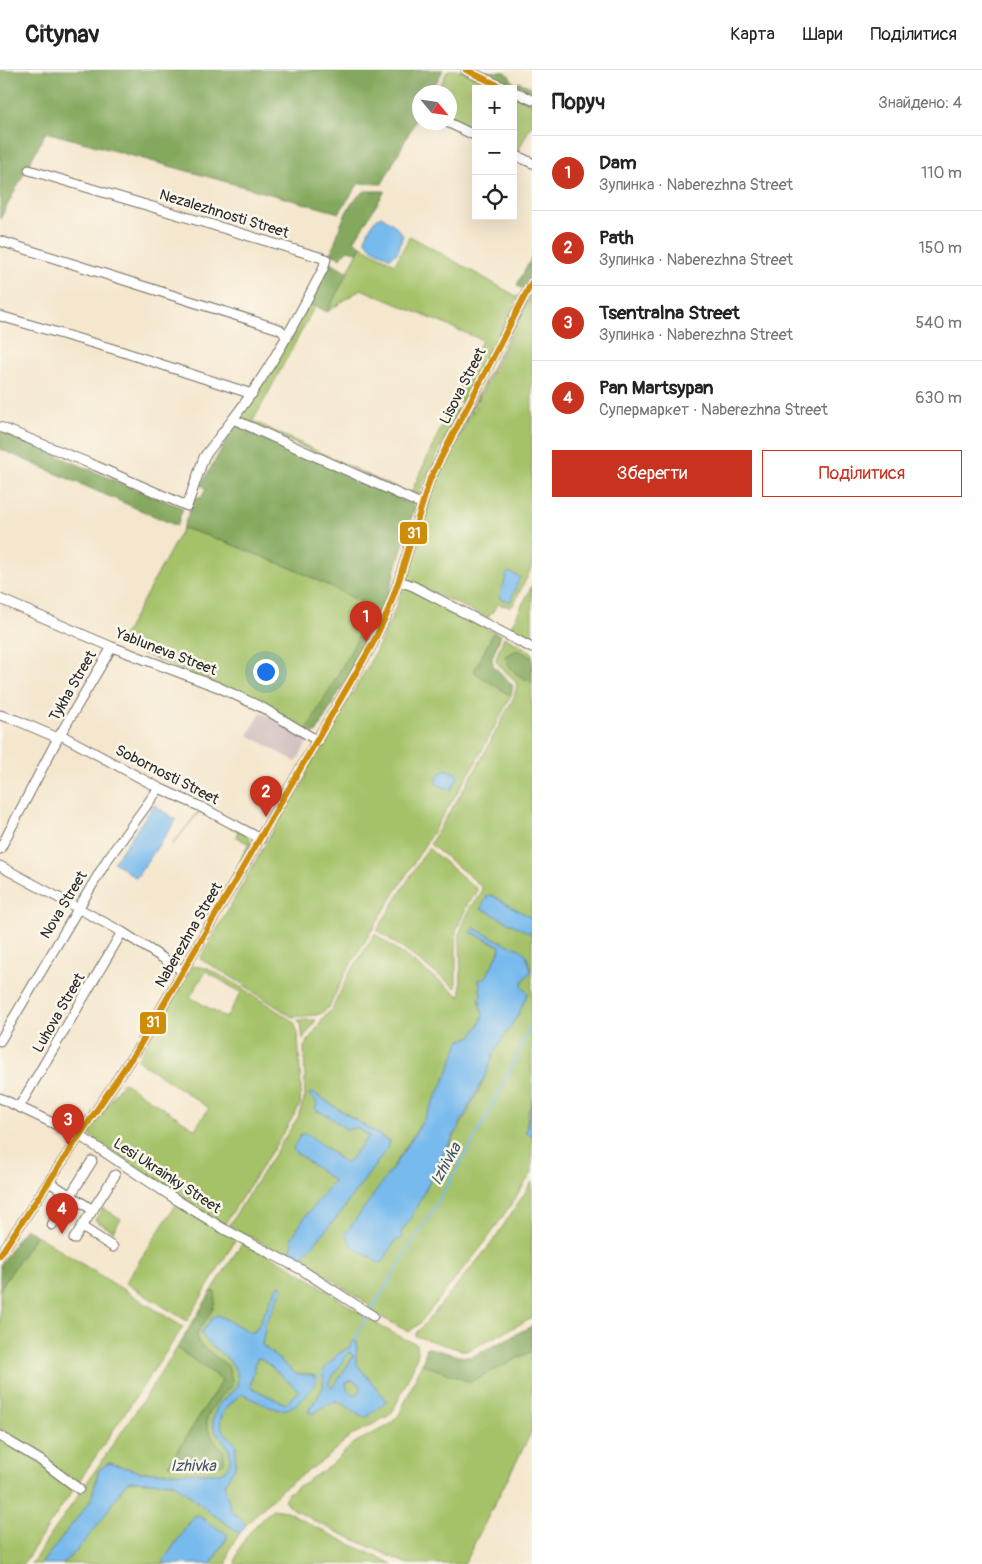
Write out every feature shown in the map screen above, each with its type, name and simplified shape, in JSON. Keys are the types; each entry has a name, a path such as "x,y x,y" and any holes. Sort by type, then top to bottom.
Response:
{"street":[{"path":"466,70 498,85"},
{"path":"517,93 532,100"},
{"path":"457,127 472,134"},
{"path":"517,156 532,163"},
{"name":"Nezalezhnosti Street","path":"0,427 187,506 204,457 252,394 287,338 323,269 326,259 29,170"},
{"path":"0,241 278,329 287,338"},
{"name":"Lisova Street","path":"421,504 430,479 532,282"},
{"path":"0,316 120,351 252,394"},
{"path":"233,419 421,504"},
{"name":"Naberezhna Street","path":"0,1255 140,1045 318,741 387,614 421,504"},
{"path":"398,581 413,586 532,648"},
{"name":"Yabluneva Street","path":"0,599 112,647 218,687 263,708 318,741"},
{"name":"Tykha Street","path":"0,848 60,736 112,647"},
{"name":"Tykha Street","path":"0,715 60,736"},
{"name":"Sobornosti Street","path":"60,736 261,839"},
{"name":"Nova Street","path":"0,1041 107,860 159,788"},
{"path":"0,866 122,932 183,971"},
{"name":"Luhova Street","path":"19,1107 122,932"},
{"name":"Lesi Ukrainky Street","path":"0,1098 80,1136 180,1202 240,1238 302,1270 373,1316"},
{"path":"52,1225 92,1161"},
{"path":"74,1240 115,1175"},
{"path":"49,1182 93,1210"},
{"path":"82,1227 113,1247"},
{"path":"0,1436 40,1460 79,1489"}],"shaded area":[{"path":"261,712 309,739 296,762 248,735"}],"green space":[{"path":"0,70 443,70 435,85 412,85 412,127 382,184 359,183 339,213 46,132 0,219"},
{"path":"448,70 458,70 490,85 472,85 472,130 457,124 457,85 440,85"},
{"path":"460,70 506,72 516,85 494,85"},
{"path":"518,82 532,87 532,106 529,102 524,101 522,97 517,95 516,85"},
{"path":"517,97 532,104 532,124 518,151"},
{"path":"365,191 385,191 354,241 361,246 357,252 347,250 341,258 331,254 347,211 352,203"},
{"path":"410,236 518,297 463,404 454,399 482,340 361,289 327,312 361,246 395,264"},
{"path":"532,257 532,272 522,289 517,285"},
{"path":"329,261 348,272 327,312 309,303"},
{"path":"532,291 437,477 425,507 419,530 419,538 417,538 417,529 431,484"},
{"path":"532,295 532,563 513,605 510,607 498,604 488,618 405,580 421,539 421,529 433,489"},
{"path":"309,303 315,306 253,421 402,491 244,421 241,414"},
{"path":"451,406 459,410 418,496 410,495"},
{"path":"237,422 415,506 385,605 377,624 361,648 360,655 316,733 312,734 306,731 367,619 366,604 296,570 223,541 183,528 195,497 201,498 206,489 201,485"},
{"path":"0,431 183,508 177,526 0,449"},
{"path":"183,528 223,541 296,570 366,604 367,619 306,731 219,686 119,644"},
{"path":"404,586 494,632 474,671 511,696 473,767 346,972 329,1007 316,1015 292,1017 233,978 200,959 291,799 302,786 307,770 360,680 384,634"},
{"path":"532,586 532,645 508,632"},
{"path":"494,632 501,635 492,658 493,665 513,686 511,696 474,672"},
{"path":"504,637 532,652 532,918 488,896 485,902 531,934 532,932 532,1099 528,1113 526,1134 532,1135 532,1173 486,1241 419,1324 409,1332 370,1311 368,1304 308,1264 304,1265 229,1225 298,1117 305,1097 304,1047 332,1009 349,974 375,934 461,997 460,932 471,906 480,896 482,888 430,844 476,769 514,697 517,685 497,663 496,658","holes":["473,928 520,949 522,987 528,993 518,1015 494,1052 480,1088 409,1221 375,1260 354,1247 354,1245 392,1168 423,1121 452,1065 481,1022 483,1014 480,1005 479,980 486,977 499,952 500,946 471,932","312,1092 389,1141 385,1152 343,1210 290,1252 304,1218 334,1181 294,1151 325,1146 343,1162 347,1163 369,1136 357,1127 347,1130 329,1116 315,1110 317,1103"]},
{"path":"517,650 532,657 532,682 522,678 507,661 505,656"},
{"path":"200,810 249,836 251,844 242,859 249,844 236,837 238,831 199,812 172,845"},
{"path":"428,848 477,889 476,894 468,903 456,931 456,988 377,930"},
{"path":"193,966 207,968 231,981 294,1022 298,1034 300,1105 224,1225 91,1137 90,1130 123,1082 195,1129 209,1108 137,1060","holes":["206,971 241,993 226,1018 190,997"]},
{"path":"298,1020 316,1020 303,1039 301,1025"},
{"path":"532,1182 532,1318 469,1350 461,1350 415,1336 491,1244"},
{"path":"177,1203 236,1239 187,1321 125,1283"},
{"path":"103,1208 121,1219 113,1231 95,1220"},
{"path":"25,1228 36,1235 0,1289 0,1265"},
{"path":"36,1235 183,1327 23,1564 0,1564 0,1289"},
{"path":"242,1243 287,1265 383,1328 417,1344 418,1353 412,1370 393,1411 388,1416 349,1437 325,1459 282,1489 246,1525 231,1510 224,1488 235,1467 236,1444 222,1428 220,1423 223,1414 241,1394 279,1410 308,1392 315,1381 315,1376 296,1374 262,1345 265,1323 282,1290 281,1285 277,1287 256,1330 251,1333 218,1315 201,1333 231,1363 238,1377 237,1387 218,1406 213,1421 214,1429 230,1452 230,1463 226,1470 219,1473 141,1472 109,1463 99,1470 91,1500 41,1564 31,1564 177,1348 222,1380 169,1464 224,1451 209,1431 207,1423 211,1409 233,1383 228,1366 198,1343 197,1333 213,1308 214,1292 211,1292","holes":["357,1343 356,1363 387,1401 361,1417 342,1402 329,1403 313,1414 308,1411 323,1388 339,1353"]},
{"path":"214,1291 215,1302 213,1308 197,1333 198,1343 228,1366 233,1384 211,1409 207,1423 209,1431 224,1451 224,1463 213,1468 169,1465 222,1380 177,1348 211,1292"},
{"path":"532,1326 532,1351 470,1382 422,1364 426,1347 459,1356 471,1357"},
{"path":"532,1351 532,1431 464,1564 407,1564 318,1523 290,1507 284,1500 288,1493 330,1466 354,1443 388,1426 399,1415 422,1364 470,1381"},
{"path":"349,1352 354,1355 333,1388 327,1385"},
{"path":"257,1358 261,1358 299,1391 285,1404 250,1387"},
{"path":"352,1380 360,1385 361,1389 358,1394 352,1394 347,1389 346,1383"},
{"path":"127,1482 174,1483 211,1513 240,1533 229,1550 227,1564 211,1564 227,1538 197,1515 194,1516 163,1564 62,1564 75,1552"},
{"path":"272,1509 287,1511 315,1527 392,1564 235,1564 244,1541 254,1527"}],"water":[{"path":"381,216 392,223 403,235 398,252 390,258 369,246 365,239 373,223"},
{"path":"509,572 520,577 510,602 499,598"},
{"path":"446,769 457,774 458,777 451,790 436,784 439,775"},
{"path":"154,805 176,820 136,878 114,862"},
{"path":"488,895 532,918 531,934 481,908"},
{"path":"473,928 520,949 526,954 531,971 523,981 522,987 528,993 518,1015 494,1052 487,1072 409,1221 401,1232 400,1240 396,1240 382,1263 376,1262 353,1247 345,1234 395,1165 425,1118 450,1067 459,1041 472,1036 481,1022 483,1014 479,999 481,995 479,980 486,977 499,952 500,946 471,932"},
{"path":"312,1092 389,1142 385,1152 343,1210 300,1260 290,1252 293,1244 291,1239 304,1218 334,1181 294,1151 293,1148 301,1134 308,1134 343,1162 347,1163 369,1136 357,1127 347,1130 329,1116 315,1110 317,1103 309,1094"},
{"path":"532,1099 532,1135 526,1134"},
{"path":"281,1285 282,1290 266,1323 262,1345 296,1374 313,1375 316,1381 305,1397 289,1408 272,1408 241,1394 223,1414 220,1423 222,1428 236,1444 235,1467 225,1483 225,1488 231,1510 246,1525 240,1533 211,1513 174,1483 132,1481 127,1482 80,1547 62,1564 41,1564 91,1500 99,1470 109,1463 141,1472 219,1473 226,1470 230,1463 230,1452 214,1429 213,1421 218,1406 237,1387 238,1377 231,1363 201,1333 213,1317 218,1315 252,1333 256,1330 277,1287","holes":["257,1358 261,1358 299,1391 285,1404 250,1387"]},
{"path":"355,1339 357,1343 356,1363 387,1401 367,1417 361,1416 341,1403 336,1402 328,1404 313,1414 308,1412 323,1388 324,1369 339,1353 349,1348","holes":["349,1352 354,1356 332,1388 328,1384","352,1380 360,1385 361,1389 358,1394 352,1394 347,1389 346,1383"]},
{"path":"197,1515 227,1534 211,1564 163,1564 194,1516"}],"waterway":[{"name":"Izhivka","path":"371,1310 457,1169 497,1097 532,1022"},
{"name":"Izhivka","path":"355,1340 367,1315"},
{"name":"Izhivka","path":"315,1380 325,1372"}],"transit line":[{"name":"31","path":"466,70 498,85"},
{"name":"31","path":"0,1255 140,1045 372,645 387,614 400,577 430,479 532,282"}],"place":[{"name":"Dam","path":"366,642"},
{"name":"Path","path":"266,817"},
{"name":"Tsentralna Street","path":"68,1145"},
{"name":"Pan Martsypan","path":"62,1234"}]}
